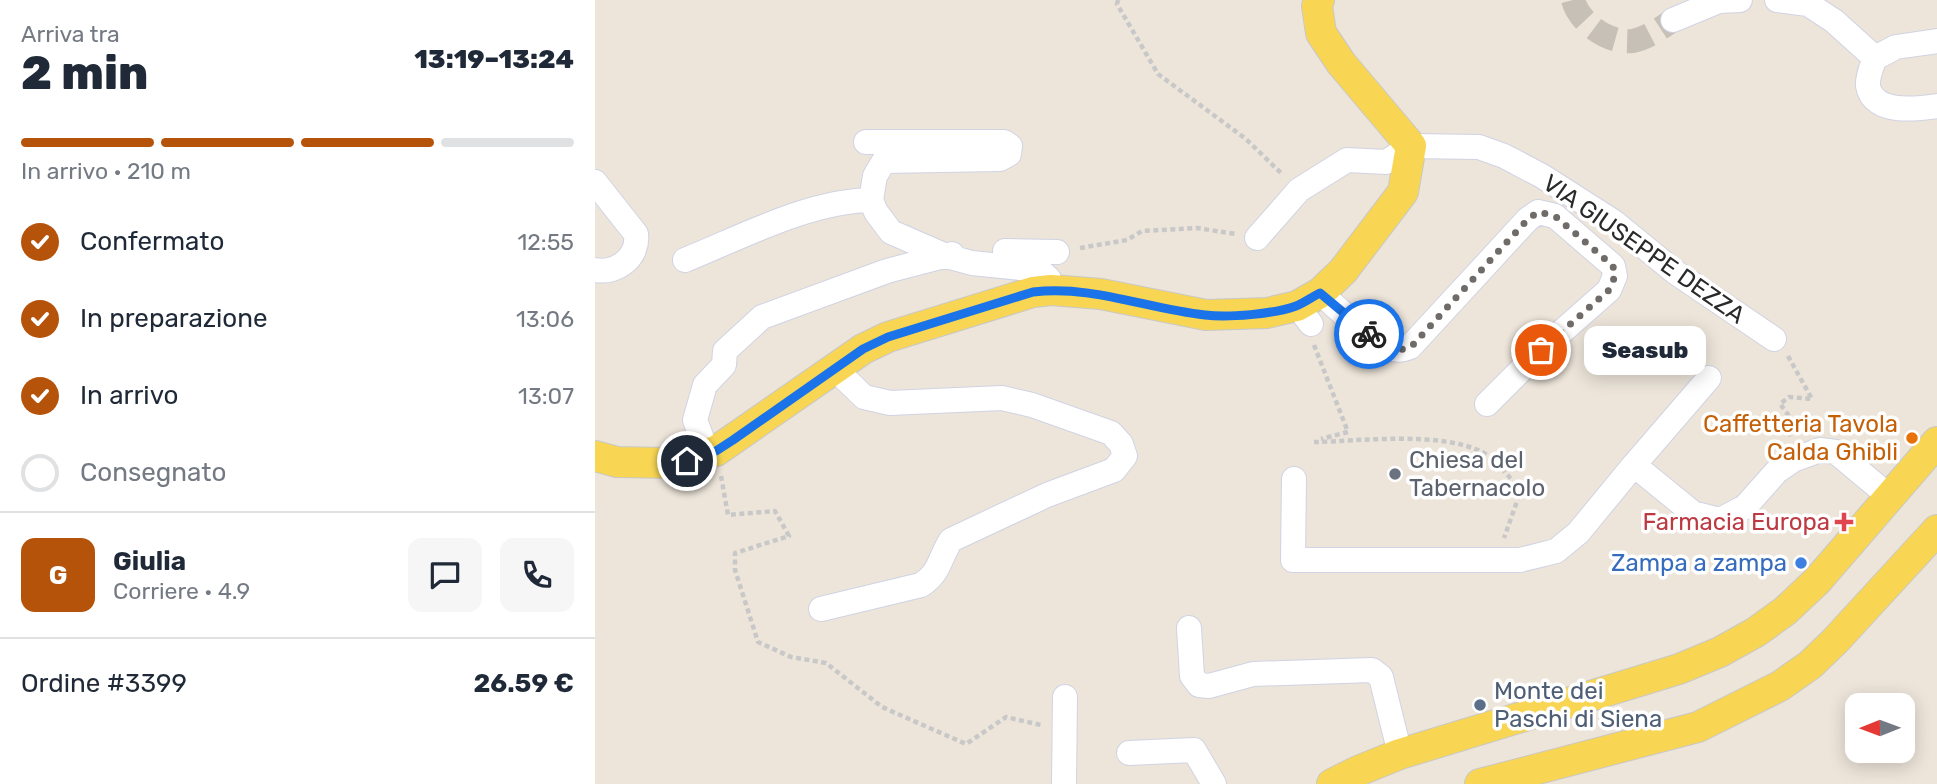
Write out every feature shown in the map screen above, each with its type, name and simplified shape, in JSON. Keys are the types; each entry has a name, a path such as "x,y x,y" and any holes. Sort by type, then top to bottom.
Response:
{"main road":[{"path":"595,456 617,462 671,463 716,451 863,349 888,337 1033,292 1051,290 1101,293 1206,316 1267,313 1309,307 1343,271 1403,192 1411,146 1341,63 1321,33 1317,6 1319,0"},
{"path":"1332,784 1400,754 1679,669 1720,652 1756,632 1785,611 1817,581 1937,442"},
{"path":"1479,784 1699,727 1780,686 1809,665 1835,641 1937,530"}],"street":[{"path":"1673,20 1719,1 1740,0"},
{"path":"1777,0 1808,4 1833,21 1875,58"},
{"path":"1937,41 1896,47 1875,58 1869,73 1868,87 1877,100 1895,108 1937,106"},
{"path":"866,142 1004,142 1010,146 1010,154 1000,159 884,161 875,176 871,200 876,212 891,232 947,256 972,263 1039,270 1049,279 1051,290"},
{"name":"VIA GIUSEPPE DEZZA","path":"1257,238 1299,190 1347,160 1386,162 1411,146 1479,147 1504,156 1542,176 1614,222 1675,272 1774,339"},
{"path":"595,182 636,234 637,242 627,261 610,271 595,270"},
{"path":"685,260 783,220 842,202 871,200"},
{"path":"1309,307 1391,349 1411,347 1528,219 1538,212 1555,216 1613,266 1615,276 1609,290 1541,350 1487,404"},
{"path":"701,436 695,420 705,386 725,365 725,351 762,317 887,271 962,250 1057,253"},
{"path":"821,609 921,586 934,576 942,554 951,540 1047,495 1114,470 1125,456 1121,444 1111,433 1032,405 1002,398 890,403 864,397 834,368"},
{"path":"1294,478 1293,560 1520,560 1556,551 1578,533 1709,378"},
{"path":"1634,465 1693,513 1720,520 1745,507 1777,471 1793,460 1820,450 1836,452 1890,497"},
{"path":"1377,560 1501,545"},
{"path":"1189,628 1192,676 1199,685 1209,686 1253,674 1372,670 1381,677 1400,754"},
{"path":"1064,784 1065,697"},
{"path":"1129,753 1194,750 1214,784"}],"path":[{"path":"1118,0 1117,4 1158,74 1247,139 1299,190"},
{"path":"1057,253 1127,240 1142,231 1197,228 1257,238"},
{"path":"1309,307 1314,343 1347,432 1314,442 1425,439 1459,444 1484,453 1521,490 1501,545"},
{"path":"1774,339 1790,359 1812,399 1789,397 1780,404 1797,425 1788,435"}],"tunnel":[{"path":"1573,0 1588,24 1614,39 1633,41 1644,38 1673,20"}],"way so far":[{"path":"1369,334 1391,349 1411,347 1528,219 1538,212 1555,216 1613,266 1615,276 1609,290 1541,350"}],"place":[{"name":"Seasub","path":"1541,350"},
{"name":"Caffetteria Tavola Calda Ghibli","path":"1912,438"},
{"name":"Chiesa del Tabernacolo","path":"1395,474"},
{"name":"Farmacia Europa","path":"1844,522"},
{"name":"Zampa a zampa","path":"1801,563"},
{"name":"Monte dei Paschi di Siena","path":"1480,705"}],"route":[{"path":"687,461 716,451 863,349 888,337 1033,292 1051,290 1101,293 1206,316 1267,313 1297,306 1320,293 1369,334"}]}
